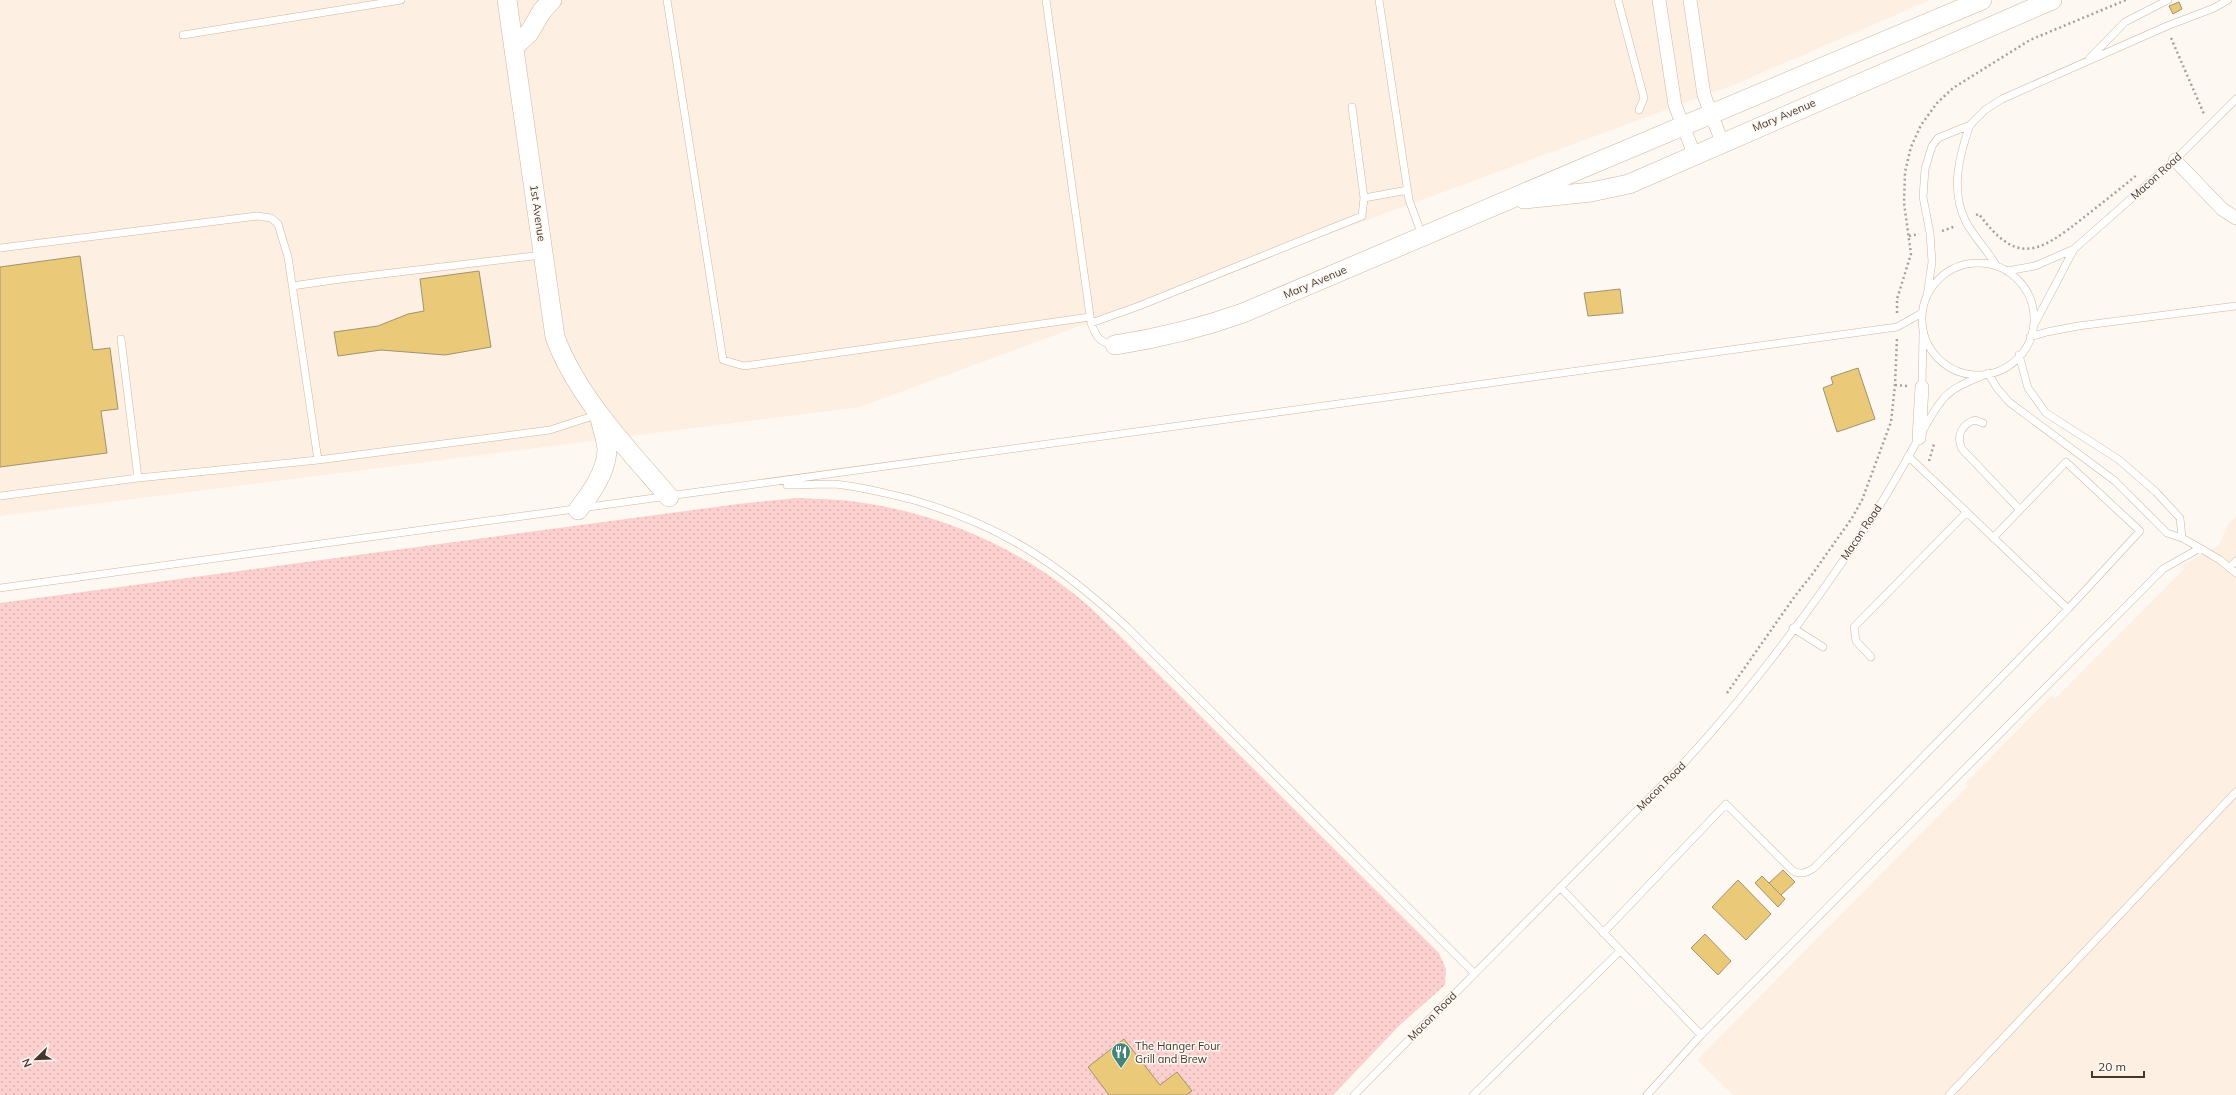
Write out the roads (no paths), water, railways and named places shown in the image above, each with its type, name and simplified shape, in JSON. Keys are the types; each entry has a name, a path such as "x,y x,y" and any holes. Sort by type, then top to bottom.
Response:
{"street":[{"name":"1st Avenue","path":"507,0 515,46 555,337 564,360 599,414 669,497"},
{"path":"515,46 530,33 542,11 552,0"},
{"path":"1659,0 1675,105 1681,125 1694,154"},
{"path":"1690,0 1704,95 1722,142"},
{"name":"Mary Avenue","path":"1115,345 1154,339 1205,326 1244,313 1422,236 1509,201 1681,125 1982,0"},
{"name":"Mary Avenue","path":"1509,201 1591,192 1629,184 1694,154 2052,0"},
{"path":"2175,160 2222,209 2236,218"},
{"name":"Macon Road","path":"1919,438 1922,387"},
{"name":"1st Avenue","path":"578,510 594,487 605,461 607,451 599,414"}],"lane":[{"path":"183,35 401,0"},
{"path":"667,0 723,360 744,366 1091,320 1139,306 1362,216 1364,198 1352,107"},
{"path":"1046,0 1091,320 1095,335 1104,343 1115,345"},
{"path":"1379,0 1408,190 1422,236"},
{"path":"1618,0 1644,98 1640,110"},
{"path":"2087,62 2125,22 2168,0"},
{"path":"2074,249 2033,328 2027,345 2019,355 2002,370 1986,374 1968,374 1947,365 1938,359 1928,345 1923,330 1922,313 1932,262 1930,232 1923,196 1925,169 1932,146 1938,138 1970,125 1985,110 2002,99 2167,26 2214,8 2228,0"},
{"name":"Macon Road","path":"2074,249 2175,160 2236,100"},
{"path":"1970,125 1959,160 1957,188 1966,221 1996,265"},
{"path":"1364,198 1408,190"},
{"path":"0,248 257,216 271,218 278,224 288,257 318,460"},
{"path":"2007,271 2034,266 2074,249"},
{"path":"292,286 544,254"},
{"path":"1926,296 1935,282 1948,271 1963,264 1974,263 1996,265 2020,281 2029,295 2033,311 2033,328"},
{"path":"2030,337 2046,332 2078,326 2236,306"},
{"path":"0,588 578,510 1897,327 1922,313"},
{"name":"Macon Road","path":"1922,387 1923,330"},
{"path":"121,339 138,478"},
{"path":"2019,355 2028,388 2046,412 2118,459 2156,492 2180,518 2182,538"},
{"path":"1986,374 2009,402 2115,481 2167,533 2182,538 2200,548 2236,573"},
{"name":"Macon Road","path":"1354,1095 1681,766 1720,724 1793,628 1868,524 1919,438 1932,413 1944,397 1960,385 1986,374"},
{"path":"0,496 138,478 318,460 550,430 599,414"},
{"path":"1983,423 1975,420 1968,422 1959,434 1959,442 1962,449 2020,510"},
{"path":"1908,456 2068,609"},
{"path":"1603,933 1726,804 1793,871 1799,874 1806,873 1814,868 2068,609 2140,532 2066,462 1993,538"},
{"path":"758,485 834,484 880,491 968,517 1009,537 1046,560 1085,588 1127,627 1474,973"},
{"path":"1871,656 1856,641 1854,627 1966,512"},
{"path":"1647,1095 1701,1035 2163,569 2200,548"},
{"path":"2229,568 2236,561"},
{"path":"1793,628 1823,647"},
{"path":"1949,1095 2236,792"},
{"path":"1560,887 1701,1035"},
{"path":"1473,1095 1620,951"}],"place":[{"name":"The Hanger Four Grill and Brew","path":"1121,1069"}]}
